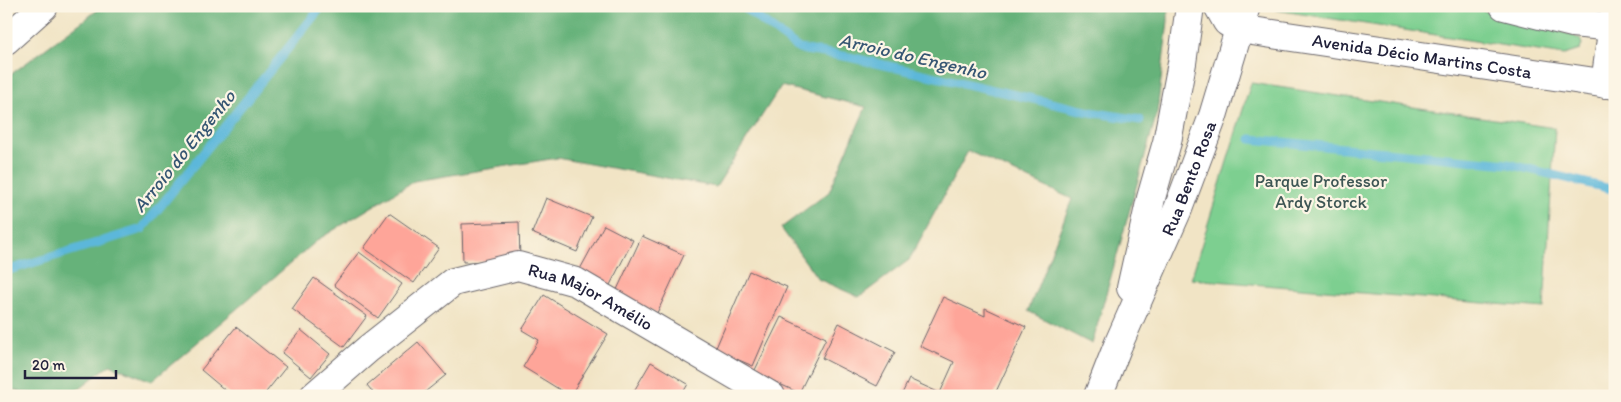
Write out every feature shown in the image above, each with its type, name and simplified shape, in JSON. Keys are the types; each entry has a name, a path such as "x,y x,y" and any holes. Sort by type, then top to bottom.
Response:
{"street":[{"path":"6,40 44,6"},
{"name":"Rua Bento Rosa","path":"1118,345 1151,198 1167,142 1182,63 1190,6"},
{"path":"1218,6 1227,22 1243,18"},
{"name":"Avenida Décio Martins Costa","path":"1243,18 1610,84 1614,21 1572,23 1504,6"},
{"name":"Rua Bento Rosa","path":"1098,396 1118,345 1178,209 1213,116 1243,18"},
{"name":"Rua Major Amélio","path":"314,396 368,349 453,282 518,266 576,282 771,396"}],"green space":[{"path":"103,6 1168,6 1168,21 1157,113 1092,344 1028,311 1072,199 968,151 909,260 859,297 818,279 781,228 829,192 866,107 781,86 716,187 557,158 414,181 319,239 152,381 110,365 69,396 49,396 10,390 6,395 6,78"},
{"path":"1278,6 1467,6 1569,34 1580,39 1582,44 1580,50 1564,55 1276,10"},
{"name":"Parque Professor Ardy Storck","path":"1251,83 1555,128 1544,308 1191,279"}],"building":[{"path":"546,198 592,217 577,252 532,233"},
{"path":"389,213 439,248 414,283 364,248"},
{"path":"519,222 520,260 463,262 462,224"},
{"path":"604,225 633,240 609,287 579,271"},
{"path":"642,236 684,255 657,313 615,294"},
{"path":"359,252 402,284 378,318 334,285"},
{"path":"749,271 787,287 753,366 715,350"},
{"path":"314,278 367,316 344,347 292,309"},
{"path":"544,295 608,334 570,396 523,367 539,340 522,330"},
{"path":"943,297 985,316 985,308 1026,327 994,396 901,396 909,379 940,393 954,362 920,346"},
{"path":"781,317 826,338 799,393 754,372"},
{"path":"839,323 895,352 877,386 822,358"},
{"path":"236,327 286,367 263,396 232,396 201,370"},
{"path":"301,330 330,354 311,377 282,353"},
{"path":"418,342 446,375 420,396 376,396 367,385"},
{"path":"651,362 688,384 681,396 631,396"}],"waterway":[{"name":"Arroio do Engenho","path":"6,271 142,229 322,6"},
{"name":"Arroio do Engenho","path":"742,6 799,49 849,57 1090,112 1140,120"},
{"path":"1251,139 1508,164 1615,190"}]}
